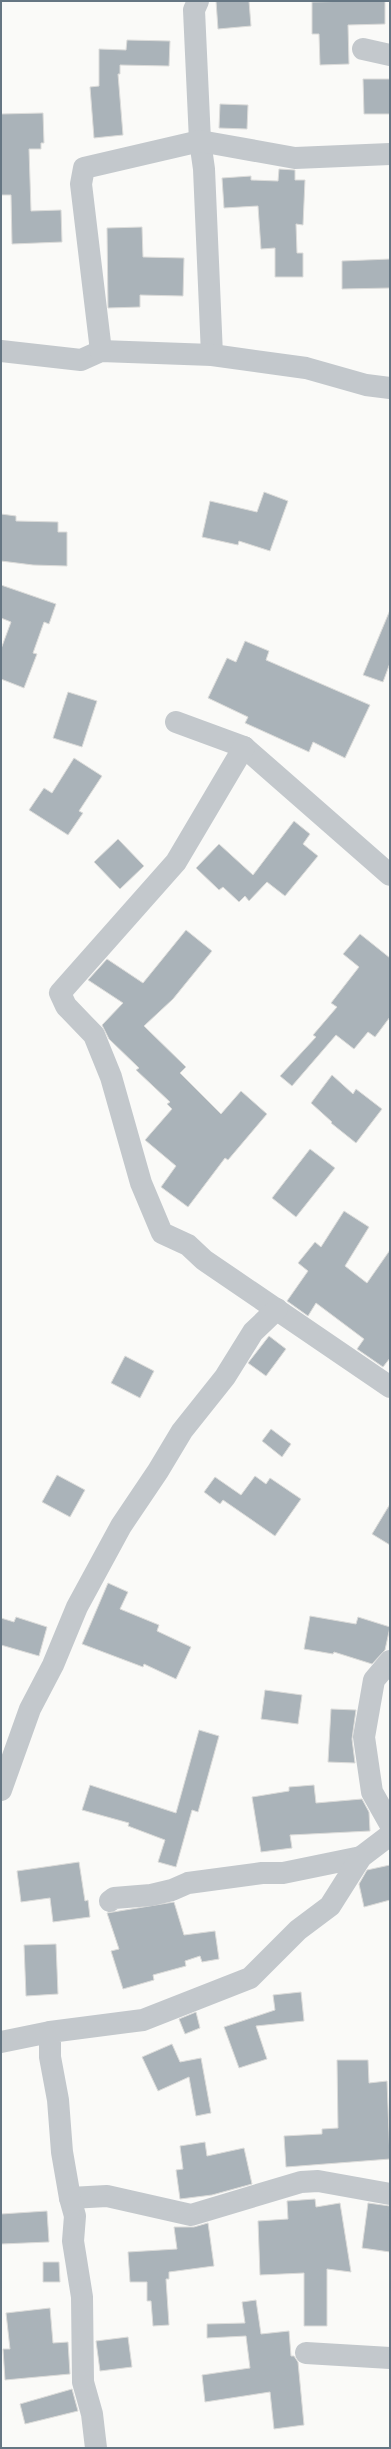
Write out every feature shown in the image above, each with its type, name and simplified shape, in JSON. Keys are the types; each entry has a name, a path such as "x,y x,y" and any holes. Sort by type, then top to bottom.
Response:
{"street":[{"path":"198,1 194,10 200,141 204,169 212,355"},
{"path":"363,49 390,56"},
{"path":"101,351 81,184 84,168 200,141 295,158 390,154"},
{"path":"1,351 81,360 101,351 212,355 306,368 366,385 390,388"},
{"path":"176,722 244,747 390,875"},
{"path":"244,747 176,862 60,993 66,1006 94,1034 111,1077 141,1183 162,1233 188,1244 204,1260 390,1387"},
{"path":"1,1790 30,1710 54,1665 77,1606 120,1526 158,1471 182,1430 225,1377 253,1332 276,1309"},
{"path":"390,1661 374,1680 364,1737 372,1792 390,1824"},
{"path":"1,2042 50,2032 143,2020 250,1978 298,1930 330,1906 361,1857 390,1835"},
{"path":"110,1901 114,1898 151,1896 172,1890 188,1883 262,1873 283,1873 361,1857"},
{"path":"50,2032 50,2057 58,2100 62,2152 70,2198 75,2216 73,2241 82,2297 83,2382 92,2414 96,2448"},
{"path":"70,2198 107,2196 191,2215 300,2182 318,2181 390,2194"},
{"path":"306,2352 390,2358"}],"building":[{"path":"216,1 249,1 251,26 218,29"},
{"path":"385,1 385,24 348,25 349,64 320,65 319,34 312,34 312,2"},
{"path":"127,40 170,41 169,66 120,65 120,74 118,74 123,135 94,138 90,87 99,86 99,49 126,50"},
{"path":"363,79 390,79 390,114 364,114"},
{"path":"220,104 248,105 247,129 219,128"},
{"path":"43,113 44,143 41,143 41,149 29,149 31,211 61,210 62,242 12,244 11,195 1,195 1,114"},
{"path":"279,169 295,170 295,180 305,180 303,225 296,224 297,253 303,253 303,277 275,277 275,248 261,249 258,206 224,208 222,178 251,176 251,180 278,181"},
{"path":"142,227 143,257 184,258 183,296 140,295 140,307 108,308 107,228"},
{"path":"390,259 390,288 342,289 342,261"},
{"path":"264,492 288,501 270,551 239,541 238,545 202,537 210,501 257,512"},
{"path":"1,514 16,516 16,521 58,522 58,532 67,532 67,566 33,565 1,561"},
{"path":"1,585 56,604 49,624 44,622 33,653 37,654 24,688 1,679 1,649 11,622 1,618"},
{"path":"390,610 390,663 383,682 363,675"},
{"path":"245,641 269,651 266,660 370,705 345,758 313,742 309,752 245,723 248,717 208,698 227,658 236,662"},
{"path":"68,692 97,701 82,747 53,738"},
{"path":"74,758 102,776 79,811 83,813 68,835 29,810 44,788 52,793"},
{"path":"294,821 310,834 303,844 318,856 285,896 267,882 249,901 245,896 239,902 223,887 219,890 196,868 219,844 253,875"},
{"path":"118,839 144,866 120,889 94,862"},
{"path":"186,930 212,951 173,999 144,1026 186,1067 180,1073 221,1114 241,1091 267,1114 228,1160 225,1158 188,1207 161,1187 176,1166 145,1140 172,1109 167,1104 170,1102 136,1070 139,1068 109,1039 102,1025 123,1003 88,980 107,959 143,983"},
{"path":"360,934 390,958 390,1017 375,1037 368,1032 354,1049 336,1035 292,1086 280,1076 316,1037 313,1035 337,1007 331,1003 359,967 343,954"},
{"path":"332,1075 353,1094 356,1089 382,1109 356,1143 331,1123 332,1122 311,1103"},
{"path":"310,1149 335,1168 296,1217 272,1198"},
{"path":"344,1211 369,1227 345,1266 367,1283 390,1250 390,1358 383,1367 357,1349 364,1339 316,1303 308,1316 287,1301 308,1271 298,1263 315,1242 321,1247"},
{"path":"269,1336 286,1349 266,1376 248,1363"},
{"path":"125,1356 154,1371 140,1398 111,1383"},
{"path":"271,1429 291,1444 282,1457 262,1441"},
{"path":"57,1475 85,1490 70,1517 42,1502"},
{"path":"255,1476 266,1484 270,1478 301,1499 275,1536 223,1500 220,1504 204,1492 215,1477 241,1495"},
{"path":"390,1504 390,1545 372,1534"},
{"path":"108,1583 128,1592 120,1609 159,1625 157,1631 191,1647 176,1679 144,1664 143,1667 82,1644"},
{"path":"310,1616 356,1624 358,1617 390,1627 385,1650 372,1664 334,1652 333,1654 304,1649"},
{"path":"16,1617 47,1627 39,1656 1,1645 1,1618 14,1622"},
{"path":"265,1690 302,1695 298,1724 261,1719"},
{"path":"331,1709 356,1710 352,1739 355,1763 328,1762"},
{"path":"199,1730 219,1736 198,1812 192,1810 176,1867 158,1862 165,1840 128,1826 129,1823 82,1810 90,1785 176,1813"},
{"path":"314,1785 316,1803 362,1799 369,1812 370,1831 290,1835 292,1848 261,1852 252,1797 289,1791 289,1787"},
{"path":"79,1862 85,1901 88,1900 90,1917 53,1922 50,1898 21,1902 17,1871"},
{"path":"390,1865 390,1900 364,1907 359,1884 367,1870"},
{"path":"174,1902 184,1935 215,1931 219,1959 202,1962 200,1956 185,1961 186,1966 153,1975 154,1980 123,1989 111,1951 119,1949 107,1913"},
{"path":"56,1944 58,1994 26,1996 24,1945"},
{"path":"301,1992 304,2021 256,2026 267,2059 239,2068 224,2027 275,2010 273,1995"},
{"path":"196,2012 200,2028 185,2034 179,2019"},
{"path":"172,2044 180,2062 201,2058 211,2113 196,2116 189,2077 158,2091 142,2057"},
{"path":"337,2060 368,2060 369,2083 387,2081 390,2159 286,2167 284,2136 322,2134 322,2129 338,2128"},
{"path":"205,2142 207,2156 244,2148 252,2184 212,2195 180,2199 176,2170 183,2169 180,2146"},
{"path":"315,2199 316,2207 340,2203 351,2272 327,2269 327,2326 304,2326 304,2273 260,2275 258,2221 288,2219 287,2201"},
{"path":"368,2203 390,2206 390,2252 362,2248"},
{"path":"47,2211 49,2242 1,2244 1,2214"},
{"path":"208,2223 214,2266 169,2272 169,2279 166,2279 169,2325 153,2326 151,2301 147,2301 147,2282 130,2282 128,2252 177,2249 174,2227 194,2227"},
{"path":"43,2262 59,2262 60,2282 43,2282"},
{"path":"256,2300 261,2334 289,2331 291,2356 294,2356 298,2362 304,2425 274,2429 270,2392 205,2402 202,2375 250,2368 246,2336 207,2338 207,2324 245,2323 242,2302"},
{"path":"50,2308 53,2343 68,2342 70,2374 5,2380 3,2349 10,2349 6,2313"},
{"path":"128,2337 132,2367 100,2371 96,2341"},
{"path":"72,2389 78,2411 25,2424 20,2404"}]}
